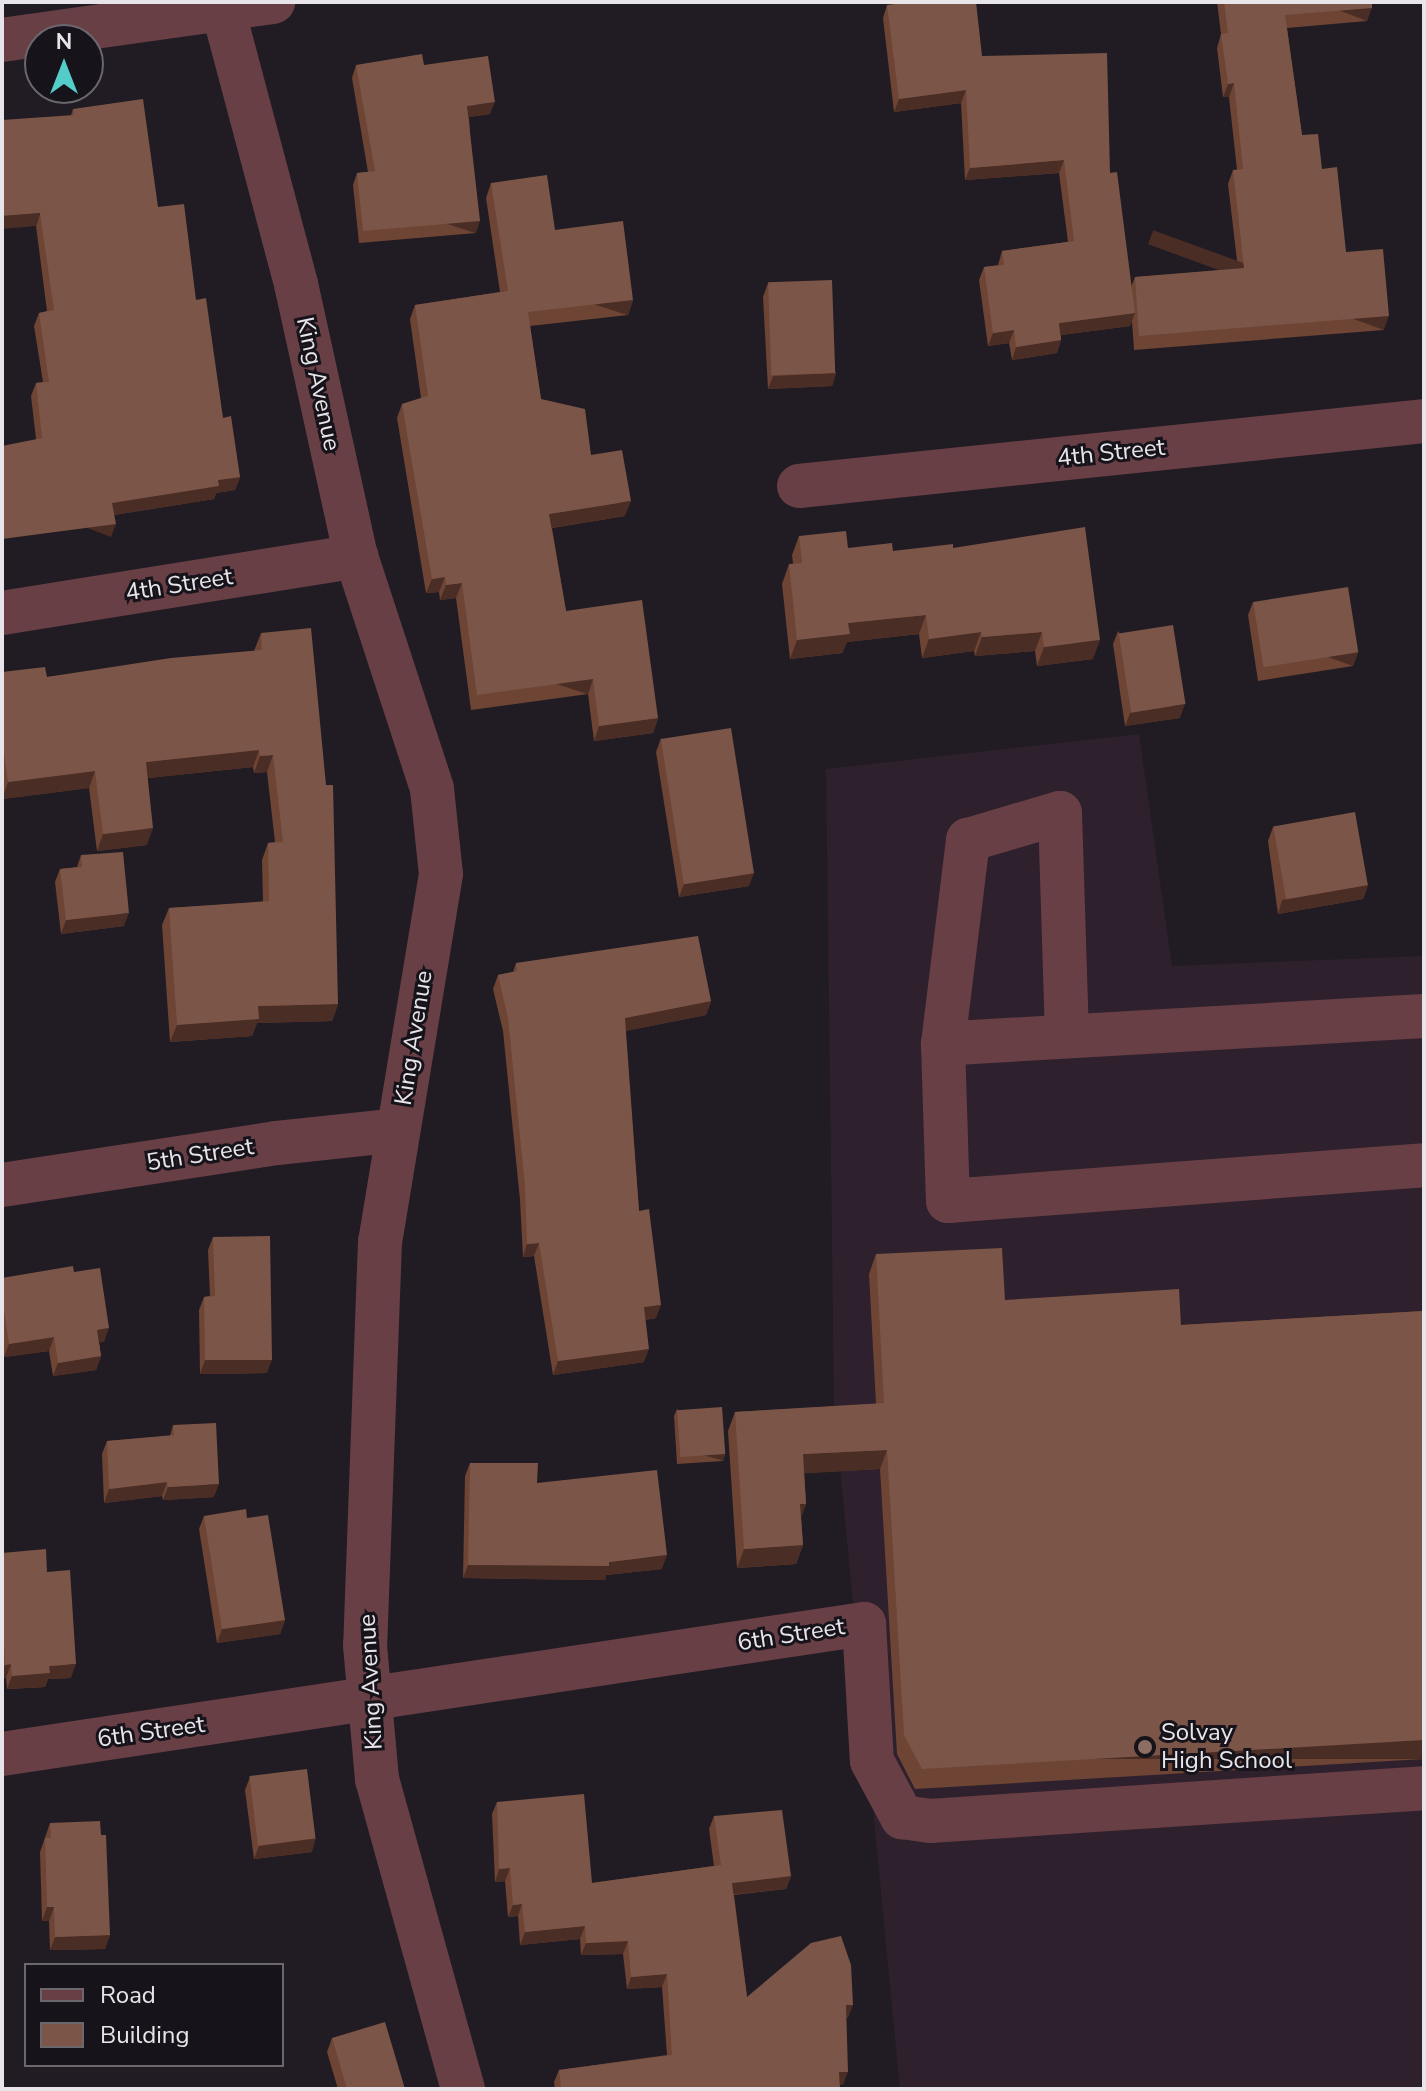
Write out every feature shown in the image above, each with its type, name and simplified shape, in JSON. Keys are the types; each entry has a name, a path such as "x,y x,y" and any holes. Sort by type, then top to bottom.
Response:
{"street":[{"path":"2,40 222,6 273,2"},
{"name":"King Avenue","path":"222,6 296,284 356,556 432,789 441,874 380,1241 365,1645 377,1779 463,2089"},
{"name":"4th Street","path":"799,486 1424,421"},
{"name":"4th Street","path":"2,613 356,556"},
{"path":"1067,1036 1060,813 968,840 943,1044 948,1201 1424,1165"},
{"path":"943,1044 1424,1016"},
{"name":"5th Street","path":"2,1185 277,1143 398,1130"},
{"name":"6th Street","path":"2,1754 864,1624 872,1761 902,1817 930,1821 1424,1788"}],"shaded area":[{"name":"Solvay High School","path":"1139,734 1172,966 1424,956 1424,2089 900,2089 834,1406 826,769"}],"building":[{"path":"976,2 982,56 1107,53 1110,173 1117,172 1135,313 1059,323 1061,340 1016,347 1014,330 993,333 984,267 1004,265 1002,251 1074,241 1064,160 970,168 966,90 899,99 887,5"},
{"path":"1224,2 1372,2 1372,8 1285,15 1302,135 1318,134 1322,169 1337,167 1346,252 1383,249 1389,316 1139,336 1135,277 1244,268 1233,170 1243,169 1234,83 1228,84 1221,34 1228,33"},
{"path":"422,54 424,65 488,56 495,102 467,106 480,221 363,231 357,173 375,171 356,65"},
{"path":"143,99 158,207 184,204 196,300 206,298 223,418 231,416 240,477 218,480 219,486 112,503 116,524 2,539 2,446 42,438 36,383 49,382 39,313 54,310 40,213 2,216 2,120 74,115 73,109"},
{"path":"547,175 555,230 623,221 633,300 528,312 541,399 585,409 591,455 622,450 631,501 549,514 566,611 642,600 658,718 599,726 593,679 477,695 462,583 446,585 445,577 432,579 402,404 428,396 415,305 508,291 491,183"},
{"path":"832,280 835,373 771,375 768,282"},
{"path":"1085,527 1100,640 1044,647 1042,632 982,637 981,632 929,639 926,615 848,623 850,634 797,640 789,564 802,563 799,536 846,531 848,548 892,543 893,551 953,544 953,548"},
{"path":"1348,587 1358,652 1264,667 1253,602"},
{"path":"1173,625 1186,704 1131,713 1119,634"},
{"path":"311,628 326,785 333,785 338,1004 258,1006 259,1019 177,1025 169,908 269,901 268,843 283,842 273,755 260,756 259,750 146,762 153,828 103,834 95,771 8,782 2,739 2,672 45,667 47,677 171,658 262,650 261,633"},
{"path":"731,728 754,873 684,884 661,739"},
{"path":"1355,812 1368,885 1286,899 1273,826"},
{"path":"123,852 129,913 66,920 60,869 82,867 81,855"},
{"path":"698,936 711,1001 625,1018 639,1211 649,1209 661,1305 644,1307 649,1349 558,1361 539,1243 527,1244 525,1186 508,1018 498,975 517,971 516,963"},
{"path":"270,1236 272,1360 205,1360 204,1297 215,1296 213,1237"},
{"path":"1002,1248 1005,1300 1179,1289 1181,1325 1424,1311 1424,1740 922,1769 904,1735 887,1450 803,1454 806,1504 800,1504 803,1545 744,1549 735,1412 884,1403 876,1254"},
{"path":"73,1266 74,1272 100,1268 109,1328 97,1330 101,1356 58,1363 54,1337 9,1344 2,1278"},
{"path":"722,1407 725,1454 680,1457 677,1410"},
{"path":"216,1423 219,1484 168,1487 167,1482 109,1489 107,1441 174,1435 173,1425"},
{"path":"470,1463 538,1463 537,1483 657,1470 667,1555 609,1562 609,1566 468,1565"},
{"path":"246,1509 247,1518 268,1515 285,1620 222,1629 204,1516"},
{"path":"46,1549 47,1572 70,1570 76,1664 49,1666 50,1673 12,1676 11,1664 5,1665 2,1646 2,1553"},
{"path":"307,1769 316,1838 258,1846 249,1776"},
{"path":"584,1794 592,1883 721,1865 714,1816 782,1810 791,1876 732,1883 747,1997 811,1943 841,1936 851,1965 853,2005 846,2005 848,2072 839,2072 840,2089 561,2089 559,2070 672,2055 667,1974 631,1977 628,1941 586,1943 585,1926 525,1932 522,1904 513,1905 510,1868 499,1869 497,1802"},
{"path":"100,1821 101,1835 106,1835 110,1935 55,1937 54,1907 47,1907 45,1838 51,1838 50,1823"},
{"path":"385,2022 405,2089 347,2089 332,2038"}],"place":[{"name":"Solvay High School","path":"1145,1747"}]}
